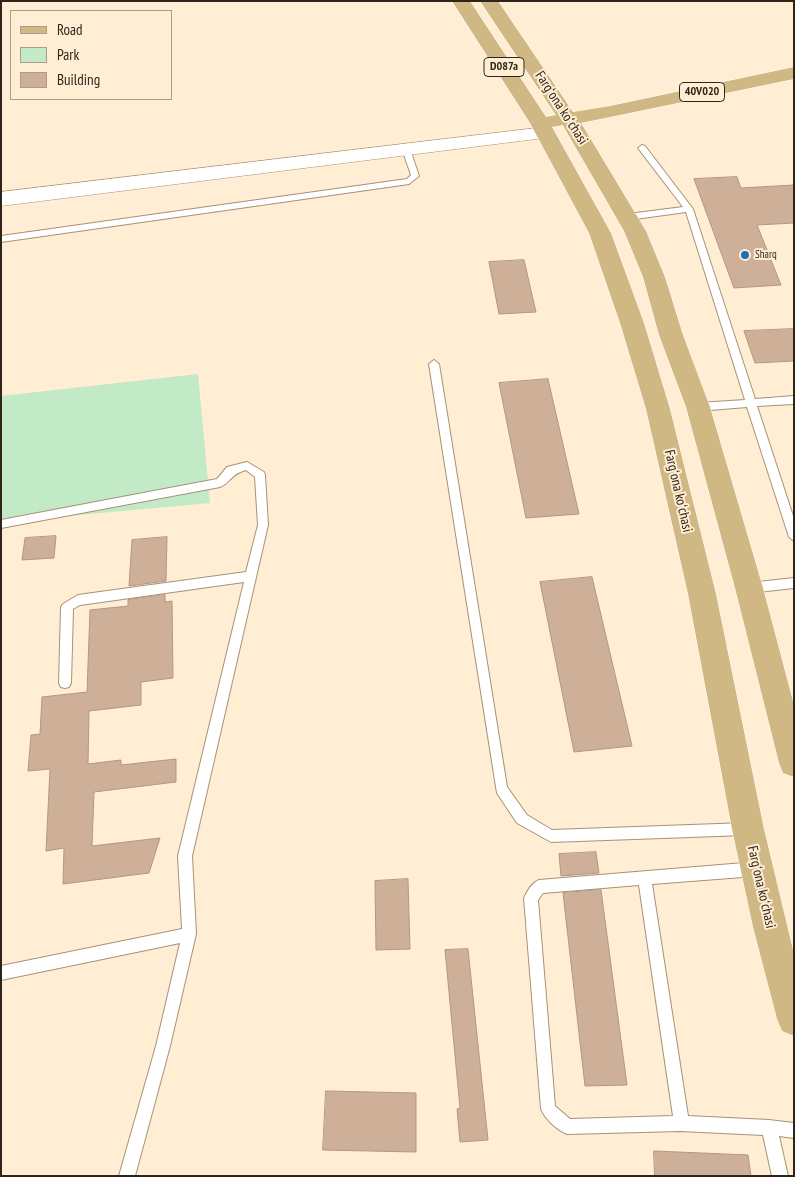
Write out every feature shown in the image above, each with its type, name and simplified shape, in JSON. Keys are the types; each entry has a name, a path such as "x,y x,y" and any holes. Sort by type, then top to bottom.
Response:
{"main road":[{"name":"Fargʻona koʻchasi","path":"461,1 543,128 600,233 621,290 658,409 702,594 748,828 770,927 794,1018"},
{"name":"Fargʻona koʻchasi","path":"489,1 572,124 628,217 654,277 671,335 698,407 794,763"},
{"name":"40V020","path":"543,128 572,124 794,74"},
{"name":"40V020","path":"572,124 618,126 794,90"},
{"path":"1,199 406,150 482,140 543,128"}],"lane":[{"path":"642,148 689,209 793,534"},
{"path":"1,239 409,181 415,176 406,150"},
{"path":"628,217 689,209"},
{"path":"434,364 501,790 522,819 551,836 748,828"},
{"path":"698,407 794,400"},
{"path":"1,524 220,483 231,470 247,466 260,475 263,525 185,856 189,934 163,1046 127,1176"},
{"path":"65,683 67,607 78,600 251,576"},
{"path":"748,588 794,583"},
{"path":"758,869 539,887 530,898 548,1108 567,1127 681,1122 769,1127 794,1131"},
{"path":"645,879 681,1122"},
{"path":"1,972 189,934"},
{"path":"769,1127 780,1176"}],"green space":[{"path":"198,374 210,503 1,522 1,396"}],"building":[{"name":"Sharq","path":"737,177 741,188 794,185 794,223 757,225 781,285 734,288 694,179"},
{"path":"524,260 536,312 499,314 489,262"},
{"path":"794,329 794,361 755,363 744,331"},
{"path":"548,379 579,514 526,518 499,383"},
{"path":"56,536 54,558 22,560 25,538"},
{"path":"167,537 166,581 129,586 132,540"},
{"path":"592,577 632,746 574,752 540,582"},
{"path":"165,595 165,602 172,601 173,678 141,682 141,705 89,711 88,764 121,760 121,765 176,759 176,782 94,792 92,846 160,838 149,873 63,884 64,848 46,851 50,769 28,771 31,735 40,734 42,697 87,692 90,610 128,606 128,600"},
{"path":"596,852 599,873 561,876 559,854"},
{"path":"408,879 410,949 376,950 375,881"},
{"path":"601,890 627,1085 585,1086 563,893"},
{"path":"468,949 488,1140 460,1142 457,1109 460,1108 445,950"},
{"path":"326,1091 416,1093 416,1152 323,1150"},
{"path":"654,1151 748,1155 751,1176 655,1176"}],"place":[{"name":"Sharq","path":"745,255"}]}
